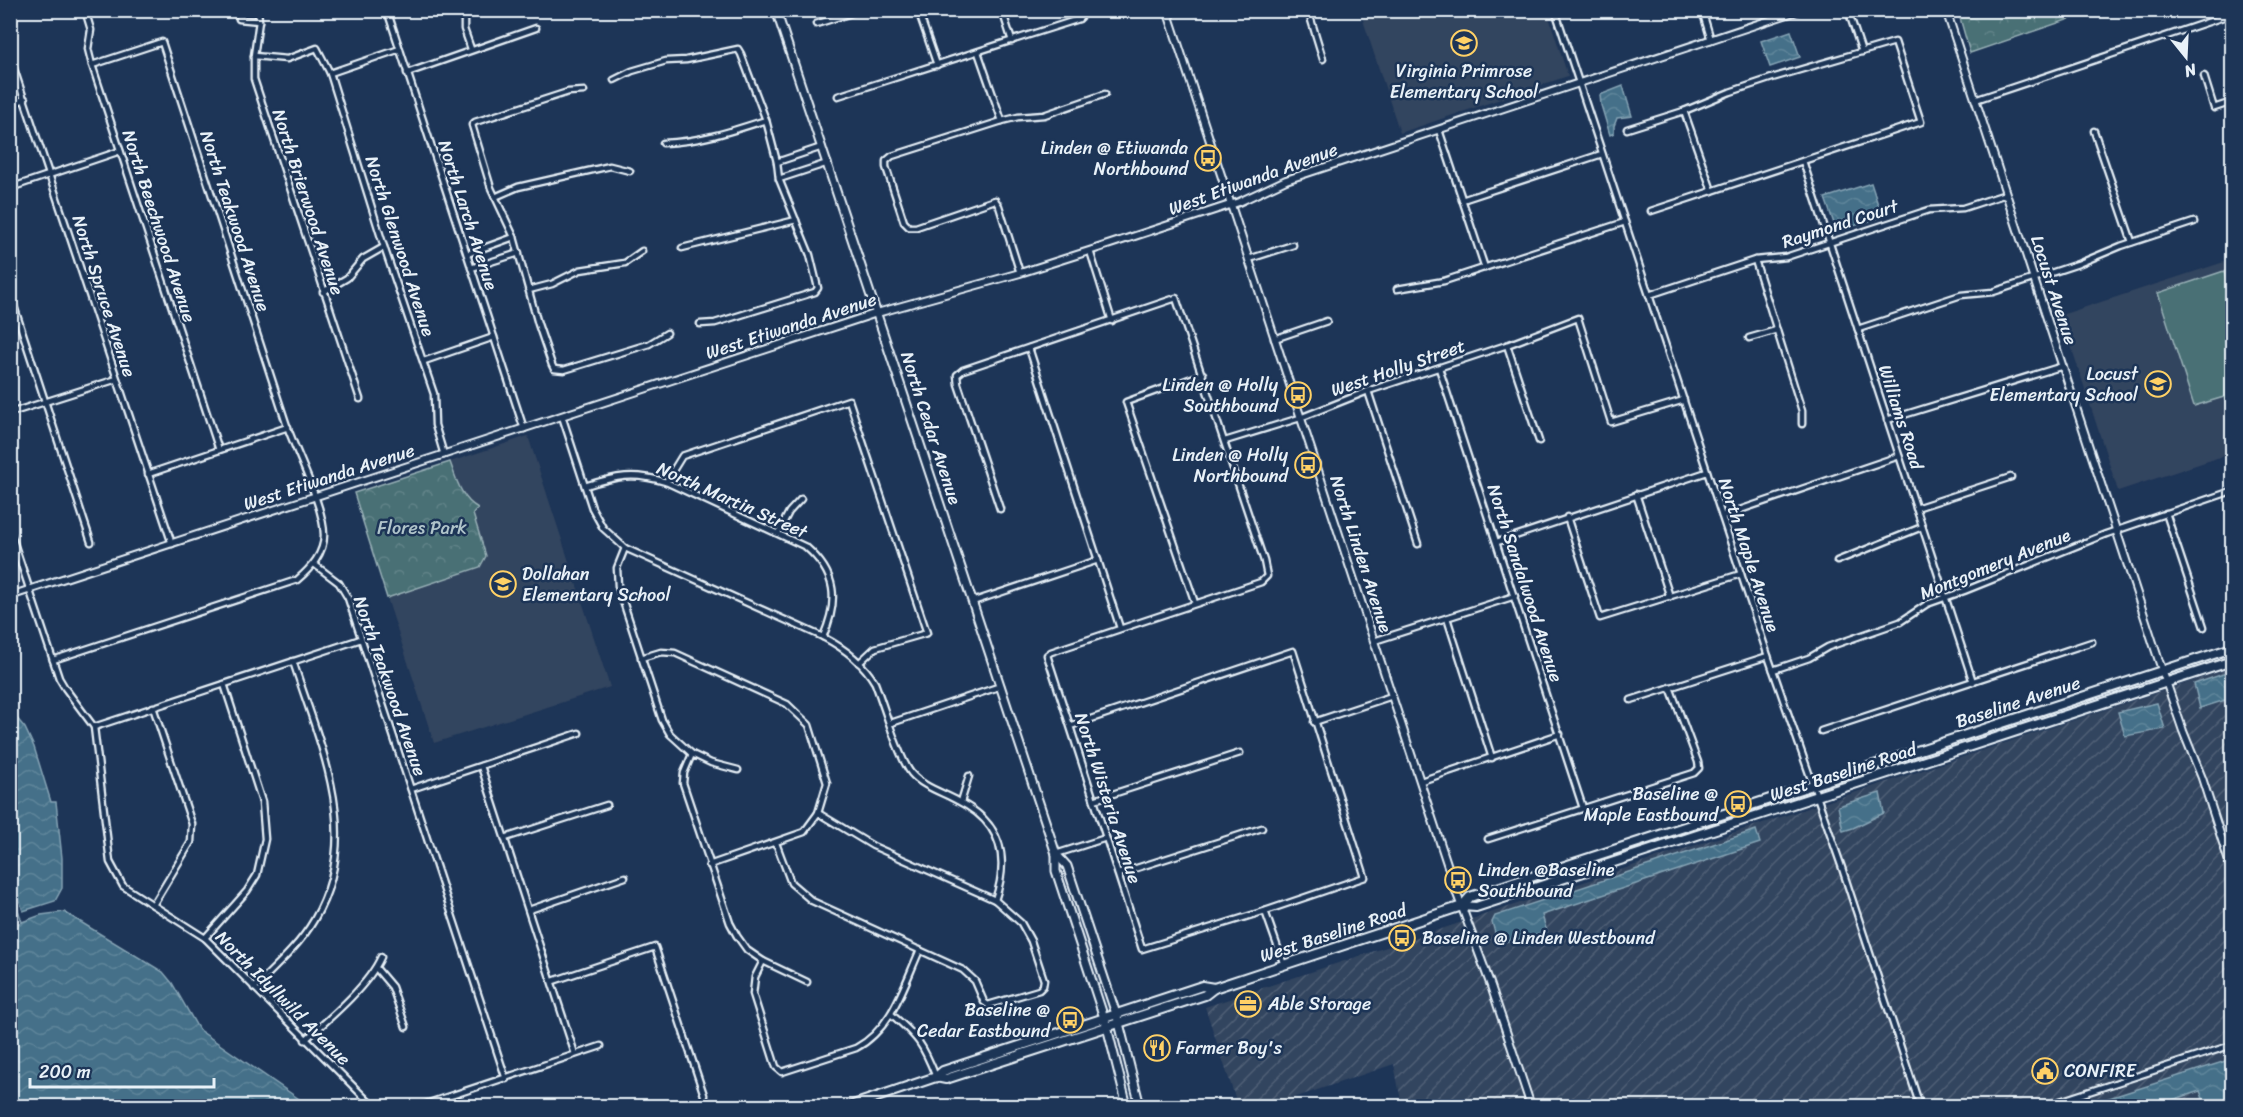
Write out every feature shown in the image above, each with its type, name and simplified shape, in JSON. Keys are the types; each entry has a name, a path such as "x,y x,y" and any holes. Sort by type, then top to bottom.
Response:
{"main road":[{"name":"North Cedar Avenue","path":"776,10 1056,854 1056,872 1104,1017 1127,1107"},
{"name":"Baseline Avenue","path":"1812,784 2232,648"},
{"name":"West Baseline Road","path":"936,1077 946,1079 1204,995 1214,988 1462,906 1476,907 2232,661"},
{"name":"West Baseline Road","path":"1462,906 1470,897 1812,784"},
{"name":"North Cedar Avenue","path":"1056,854 1068,866 1119,1023 1140,1107"},
{"name":"West Baseline Road","path":"850,1107 936,1077 943,1071 1116,1013 1202,986 1214,988"}],"street":[{"name":"North Beechwood Avenue","path":"85,10 91,30 87,50 219,450"},
{"name":"North Brierwood Avenue","path":"258,10 254,79 360,399"},
{"name":"North Larch Avenue","path":"387,10 524,429"},
{"path":"464,10 464,29 471,49"},
{"path":"816,24 861,10"},
{"path":"918,10 937,65"},
{"path":"1002,10 1012,41"},
{"name":"North Linden Avenue","path":"1167,10 1392,696 1531,1107"},
{"path":"1308,10 1323,59"},
{"name":"North Maple Avenue","path":"1556,10 1768,656 1841,865 1920,1107"},
{"path":"1702,10 1711,40"},
{"name":"West Etiwanda Avenue","path":"10,596 877,313 1020,273 1231,205 1260,194 1286,180 1800,10"},
{"path":"1848,10 1862,52"},
{"name":"Locust Avenue","path":"1946,10 2162,669 2202,778 2232,871"},
{"path":"838,96 1078,19 1083,13"},
{"path":"1975,100 2232,14"},
{"path":"238,19 259,21"},
{"path":"407,73 536,28"},
{"name":"North Teakwood Avenue","path":"92,65 162,42 288,427 323,523 324,537 314,564 339,583 348,598 506,1078"},
{"path":"1627,129 1684,111 1730,92 1895,42 1921,122 1651,211"},
{"name":"North Glenwood Avenue","path":"254,56 287,59 317,48 330,73 384,247 434,394 435,425 444,455"},
{"path":"330,73 400,49"},
{"path":"614,80 632,71 666,61 686,60 738,49 766,120 779,179 810,255 818,288 815,292 715,323 700,324"},
{"path":"978,52 1002,121"},
{"name":"North Spruce Avenue","path":"10,57 172,544"},
{"path":"2204,76 2214,108 2232,102"},
{"path":"584,91 568,92 474,122 472,125 495,197 514,237 552,365 558,370 649,344 668,333"},
{"path":"1020,273 999,206 995,200 916,227 909,227 904,222 886,161 892,156 1002,121 1044,115 1105,94"},
{"path":"10,104 25,99"},
{"path":"1684,111 1712,192"},
{"path":"663,143 719,135 766,120"},
{"path":"1439,130 1485,268"},
{"path":"2094,131 2132,242"},
{"path":"777,162 822,147"},
{"path":"10,188 120,151"},
{"path":"1462,200 1602,154"},
{"name":"Williams Road","path":"1803,161 1973,682"},
{"path":"779,179 828,163"},
{"path":"495,197 518,187 610,166 630,171"},
{"name":"Raymond Court","path":"1649,295 1755,260 1785,257 1929,210 1963,208 2006,194"},
{"path":"682,248 795,220"},
{"path":"1397,289 1444,281 1625,222"},
{"path":"1858,329 1956,297 1993,292 2034,279 2132,242 2194,222"},
{"path":"467,254 514,237"},
{"path":"1249,259 1293,245"},
{"path":"323,292 347,278 363,259 384,247"},
{"path":"1090,251 1112,321"},
{"path":"529,290 552,284 580,270 625,263 642,252"},
{"path":"471,268 519,253"},
{"path":"1755,260 1802,411 1802,424"},
{"path":"10,294 91,542"},
{"path":"1000,509 957,375 963,370 1176,298 1225,441 1267,576 1261,582 1120,628 1029,348"},
{"name":"West Holly Street","path":"1225,441 1300,418 1368,391 1507,345 1578,318 1611,422 1684,400"},
{"path":"1274,339 1327,321"},
{"path":"1749,338 1777,330"},
{"path":"424,361 494,337"},
{"path":"1507,345 1539,441"},
{"path":"1887,420 1949,400 2001,387 2063,366"},
{"name":"North Sandalwood Avenue","path":"1439,368 1583,808"},
{"path":"1195,603 1126,402 1203,374"},
{"path":"10,413 117,379"},
{"path":"1368,391 1418,544"},
{"path":"666,482 682,456 849,400 927,633 875,648 859,663"},
{"path":"562,416 592,508 603,528 625,548 823,637 840,646 869,672 904,760 912,773 926,785 961,802 983,817 995,832 1003,865 1002,880 995,900"},
{"path":"148,474 288,427"},
{"path":"1722,516 1899,456"},
{"path":"1497,542 1707,472"},
{"name":"North Martin Street","path":"585,486 627,475 647,476 666,482 806,547 818,558 828,574 833,609 823,637"},
{"path":"1916,508 2011,477"},
{"name":"Montgomery Avenue","path":"1773,670 1809,657 1828,647 1900,622 1927,604 2117,530 2232,491"},
{"path":"1636,494 1670,597"},
{"path":"778,533 789,512 801,499"},
{"path":"2166,513 2204,627"},
{"path":"1567,518 1600,618 1741,573"},
{"path":"1837,561 1922,527"},
{"name":"North Idyllwild Avenue","path":"10,531 53,660 65,688 94,727 110,861 123,886 205,938 373,1107"},
{"path":"625,548 617,568 618,586 662,720 670,734 692,754 711,763 738,770"},
{"path":"972,602 1098,560"},
{"path":"53,660 283,586 297,580 314,564"},
{"path":"1374,641 1515,596"},
{"path":"1447,618 1492,758"},
{"name":"North Wisteria Avenue","path":"1120,628 1051,652 1047,656 1142,949 1265,911"},
{"path":"94,727 362,639"},
{"path":"1821,731 2092,642"},
{"path":"1070,726 1293,651 1365,877 1265,911 1284,965"},
{"path":"641,658 661,652 675,653 787,704 809,725 826,783 818,813 804,832 709,865"},
{"path":"1631,700 1768,656"},
{"path":"254,987 291,952 315,919 326,896 337,848 336,804 332,784 293,661"},
{"path":"205,938 247,891 257,875 265,839 262,802 224,684"},
{"path":"891,723 1001,686"},
{"path":"1488,840 1697,771 1698,762 1670,687"},
{"path":"1314,722 1392,696"},
{"path":"153,707 192,824 191,842 153,905"},
{"path":"411,789 579,732"},
{"path":"1421,781 1560,734"},
{"path":"1094,800 1240,753"},
{"path":"692,754 684,773 683,783 730,923 747,950 763,961 807,982"},
{"path":"481,766 530,910 575,1054"},
{"path":"961,802 969,776"},
{"path":"505,838 607,805"},
{"path":"776,843 791,883 812,901 963,970 975,981 984,1002 988,1005 1039,990 1043,986 1044,980 1031,941 1021,922 995,900 873,846 818,813"},
{"path":"1118,874 1262,828"},
{"path":"1056,854 1106,838"},
{"path":"530,910 625,878"},
{"path":"552,981 655,947 704,1095 703,1107"},
{"path":"763,961 755,977 753,994 776,1067 782,1072 867,1043 891,1014 920,950"},
{"path":"305,1040 336,1013 376,968 381,957"},
{"path":"376,968 392,987 406,1027"},
{"path":"891,1014 915,1034 936,1077"},
{"path":"2045,1107 2232,1045"},
{"path":"420,1107 601,1046"}],"shaded area":[{"name":"Virginia Primrose Elementary School","path":"1360,11 1547,11 1568,76 1400,133"},
{"name":"Locust Elementary School","path":"2224,262 2232,289 2232,453 2118,491 2061,315"},
{"name":"Dollahan Elementary School","path":"528,436 610,687 434,743 387,598 480,567 473,514 477,508 470,504 450,462"},
{"path":"2232,668 2232,1106 1402,1106 1394,1064 1270,1106 1238,1106 1205,1007"}],"green space":[{"path":"1958,10 2096,10 1970,53 1958,11"},
{"path":"2224,271 2232,298 2232,405 2228,407 2224,397 2194,406 2158,293"},
{"name":"Flores Park","path":"450,462 463,494 478,508 473,514 486,556 480,567 387,598 354,493"}],"water":[{"path":"1791,31 1800,57 1770,67 1761,41"},
{"path":"1623,86 1632,116 1617,118 1614,133 1610,135 1600,95"},
{"path":"1871,183 1882,217 1838,231 1825,198"},
{"path":"2232,671 2232,698 2200,708 2194,684"},
{"path":"2157,703 2165,729 2125,736 2118,712"},
{"path":"10,710 25,728 34,747 51,802 56,802 62,858 62,888 55,901 23,911 19,899 11,902"},
{"path":"1880,793 1884,813 1843,831 1838,806"},
{"path":"1756,830 1760,843 1542,915 1547,932 1521,940 1515,939 1500,943 1497,940 1492,922 1495,916"},
{"path":"64,912 163,972 172,983 199,1030 302,1101 290,1106 14,1106 10,1096 11,926 41,915"},
{"path":"2232,1059 2232,1101 2216,1106 2206,1106 2200,1091 2154,1106 2084,1106"}],"waterway":[{"path":"15,901 22,922"}],"place":[{"name":"Virginia Primrose Elementary School","path":"1464,43"},
{"name":"Linden @ Etiwanda Northbound","path":"1208,158"},
{"name":"Locust Elementary School","path":"2158,384"},
{"name":"Linden @ Holly Southbound","path":"1298,395"},
{"name":"Linden @ Holly Northbound","path":"1308,465"},
{"name":"Dollahan Elementary School","path":"503,584"},
{"name":"Baseline @ Maple Eastbound","path":"1738,804"},
{"name":"Linden @Baseline Southbound","path":"1458,880"},
{"name":"Baseline @ Linden Westbound","path":"1402,938"},
{"name":"Able Storage","path":"1248,1004"},
{"name":"Baseline @ Cedar Eastbound","path":"1070,1020"},
{"name":"Farmer Boy's","path":"1157,1048"},
{"name":"CONFIRE","path":"2045,1071"}]}
